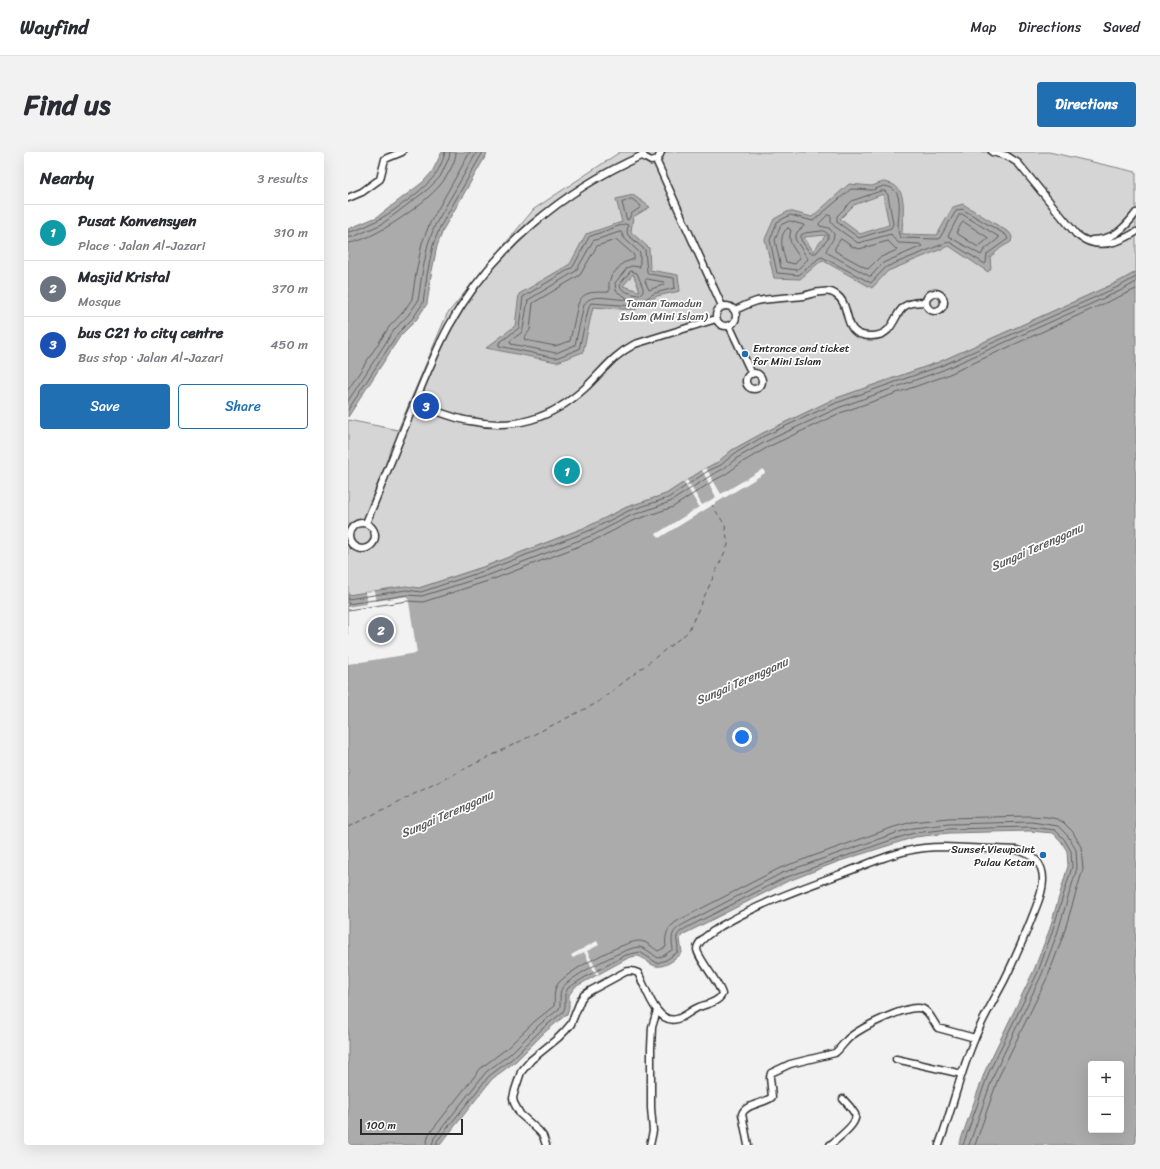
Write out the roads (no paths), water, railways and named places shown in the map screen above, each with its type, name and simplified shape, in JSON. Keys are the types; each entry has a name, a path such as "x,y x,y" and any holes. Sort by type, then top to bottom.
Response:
{"street":[{"path":"348,198 362,192 380,179 385,159 402,152"},
{"path":"366,523 436,354 464,302 485,274 532,224 556,204 618,166 643,153 648,161 656,160 660,156 661,152"},
{"path":"992,152 1007,156 1018,163 1082,240 1094,244 1104,244 1119,241 1136,232"},
{"path":"656,160 722,306"},
{"path":"1082,240 1102,240 1115,235 1126,226 1136,213"},
{"path":"735,310 757,301 829,291 842,299 848,319 854,330 857,333 866,336 873,336 883,333 890,328 895,322 899,311 906,305 916,302 926,302"},
{"path":"722,306 729,306 735,310 737,316 732,324 722,325 716,319 716,313 722,306"},
{"path":"415,403 469,421 499,424 523,422 554,411 571,400 613,358 635,344 716,319"},
{"path":"729,325 752,374"},
{"path":"358,523 366,523 372,528 375,536 374,540 369,547 357,548 353,546 349,539 349,532 351,528 358,523"},
{"path":"546,1145 539,1131 520,1114 514,1103 513,1098 517,1081 524,1067 558,1038 571,1024 584,995 590,991 630,970 638,973 657,1011 665,1018 676,1019 692,1010 714,1002 721,997 721,990 698,954 697,948 704,938 759,905 796,890 907,851 931,847 1017,850 1034,858 1039,864 1042,871 1042,888 1038,902 1013,963 975,1038 939,1145"},
{"path":"748,1145 742,1117 743,1111 772,1097 771,1073 790,1064 835,1053 849,1038 865,1027 879,1020 910,1009 922,1008 927,1011 938,1028 975,1038"},
{"path":"650,1145 653,1131 650,1048 652,1028 657,1011"},
{"path":"896,1059 962,1074"},
{"path":"830,1145 849,1129 856,1118 843,1099"}],"water":[{"path":"442,152 488,152 444,228 437,246 427,304 416,320 401,335 348,417 348,229 377,217 423,182 432,172"},
{"path":"883,182 892,184 898,188 903,202 902,234 937,235 953,207 963,204 1010,233 1012,237 1011,242 990,257 991,268 988,272 949,246 888,271 872,288 822,260 800,279 774,278 765,239 774,219 789,211 812,217 849,184 872,186","holes":["883,194 889,225 860,234 840,219 854,205","826,235 813,251 804,237"]},
{"path":"633,195 650,207 633,217 631,232 649,248 650,270 678,275 680,291 657,296 635,310 593,307 583,352 557,362 486,348 515,326 519,294 570,264 586,234 622,222 616,199","holes":["633,274 640,291 623,286"]},
{"name":"Sungai Terengganu","path":"1136,272 1136,1145 959,1145 985,1071 1034,970 1049,931 1068,866 1067,851 1061,841 1053,833 1030,831 949,833 915,837 837,862 786,882 682,935 680,939 682,953 668,964 655,966 643,958 637,956 632,957 575,987 569,995 569,1008 567,1014 545,1032 516,1061 492,1079 440,1145 348,1145 348,595 406,586 419,588 486,566 589,526 627,507 666,494 718,462 732,450 763,433 834,399 939,362 1118,282"}],"place":[{"name":"Entrance and ticket for Mini Islam","path":"745,354"},
{"name":"bus C21 to city centre","path":"426,406"},
{"name":"Pusat Konvensyen","path":"567,471"},
{"name":"Masjid Kristal","path":"381,630"},
{"name":"Sunset Viewpoint Pulau Ketam","path":"1043,855"}],"park label":[{"name":"Taman Tamadun Islam (Mini Islam)","path":"664,309"}]}
